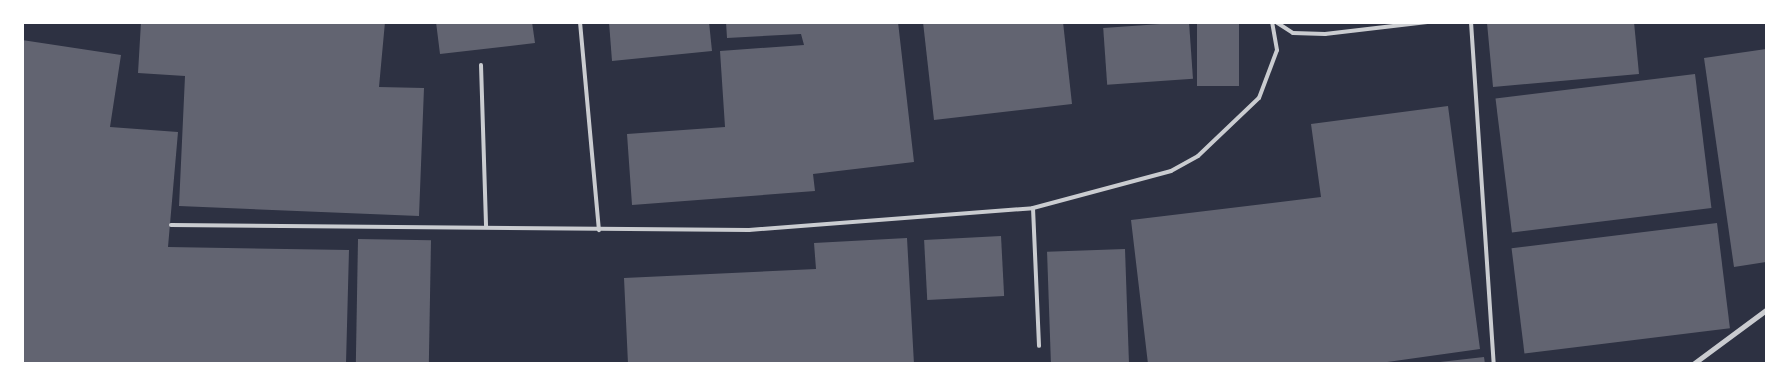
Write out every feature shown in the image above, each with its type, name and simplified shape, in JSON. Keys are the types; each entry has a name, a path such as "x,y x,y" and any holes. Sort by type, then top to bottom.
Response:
{"street":[{"path":"1693,364 1766,310"}],"lane":[{"path":"580,22 599,230"},
{"path":"171,225 748,230 1033,208 1171,171 1198,156 1258,98 1277,50 1272,22"},
{"path":"1276,22 1293,33 1325,34 1427,22"},
{"path":"1471,22 1494,364"},
{"path":"481,64 486,227"},
{"path":"1033,208 1039,346"}],"building":[{"path":"141,22 385,22 379,87 424,88 419,216 179,206 185,76 138,73"},
{"path":"436,22 532,22 535,43 440,54"},
{"path":"609,22 709,22 712,51 612,61"},
{"path":"726,22 898,22 914,162 813,174 815,191 632,205 627,134 725,127 720,51 804,45 801,34 727,38"},
{"path":"923,22 1063,22 1072,104 934,120"},
{"path":"1189,22 1193,79 1107,85 1103,28"},
{"path":"1197,22 1239,22 1239,86 1197,86"},
{"path":"1634,22 1639,74 1493,87 1487,23"},
{"path":"22,40 121,55 110,127 178,132 168,247 349,250 346,364 22,364"},
{"path":"1766,49 1766,262 1734,267 1704,58"},
{"path":"1695,74 1711,208 1512,232 1495,98"},
{"path":"1448,106 1480,349 1373,364 1148,364 1131,220 1321,197 1311,124"},
{"path":"1717,223 1730,328 1524,353 1512,248"},
{"path":"1001,236 1004,296 927,300 924,240"},
{"path":"907,238 914,364 628,364 624,278 816,269 814,243"},
{"path":"358,239 431,240 429,364 356,364"},
{"path":"1125,249 1129,364 1051,364 1047,252"},
{"path":"1484,357 1485,364 1440,364 1440,362"}]}
